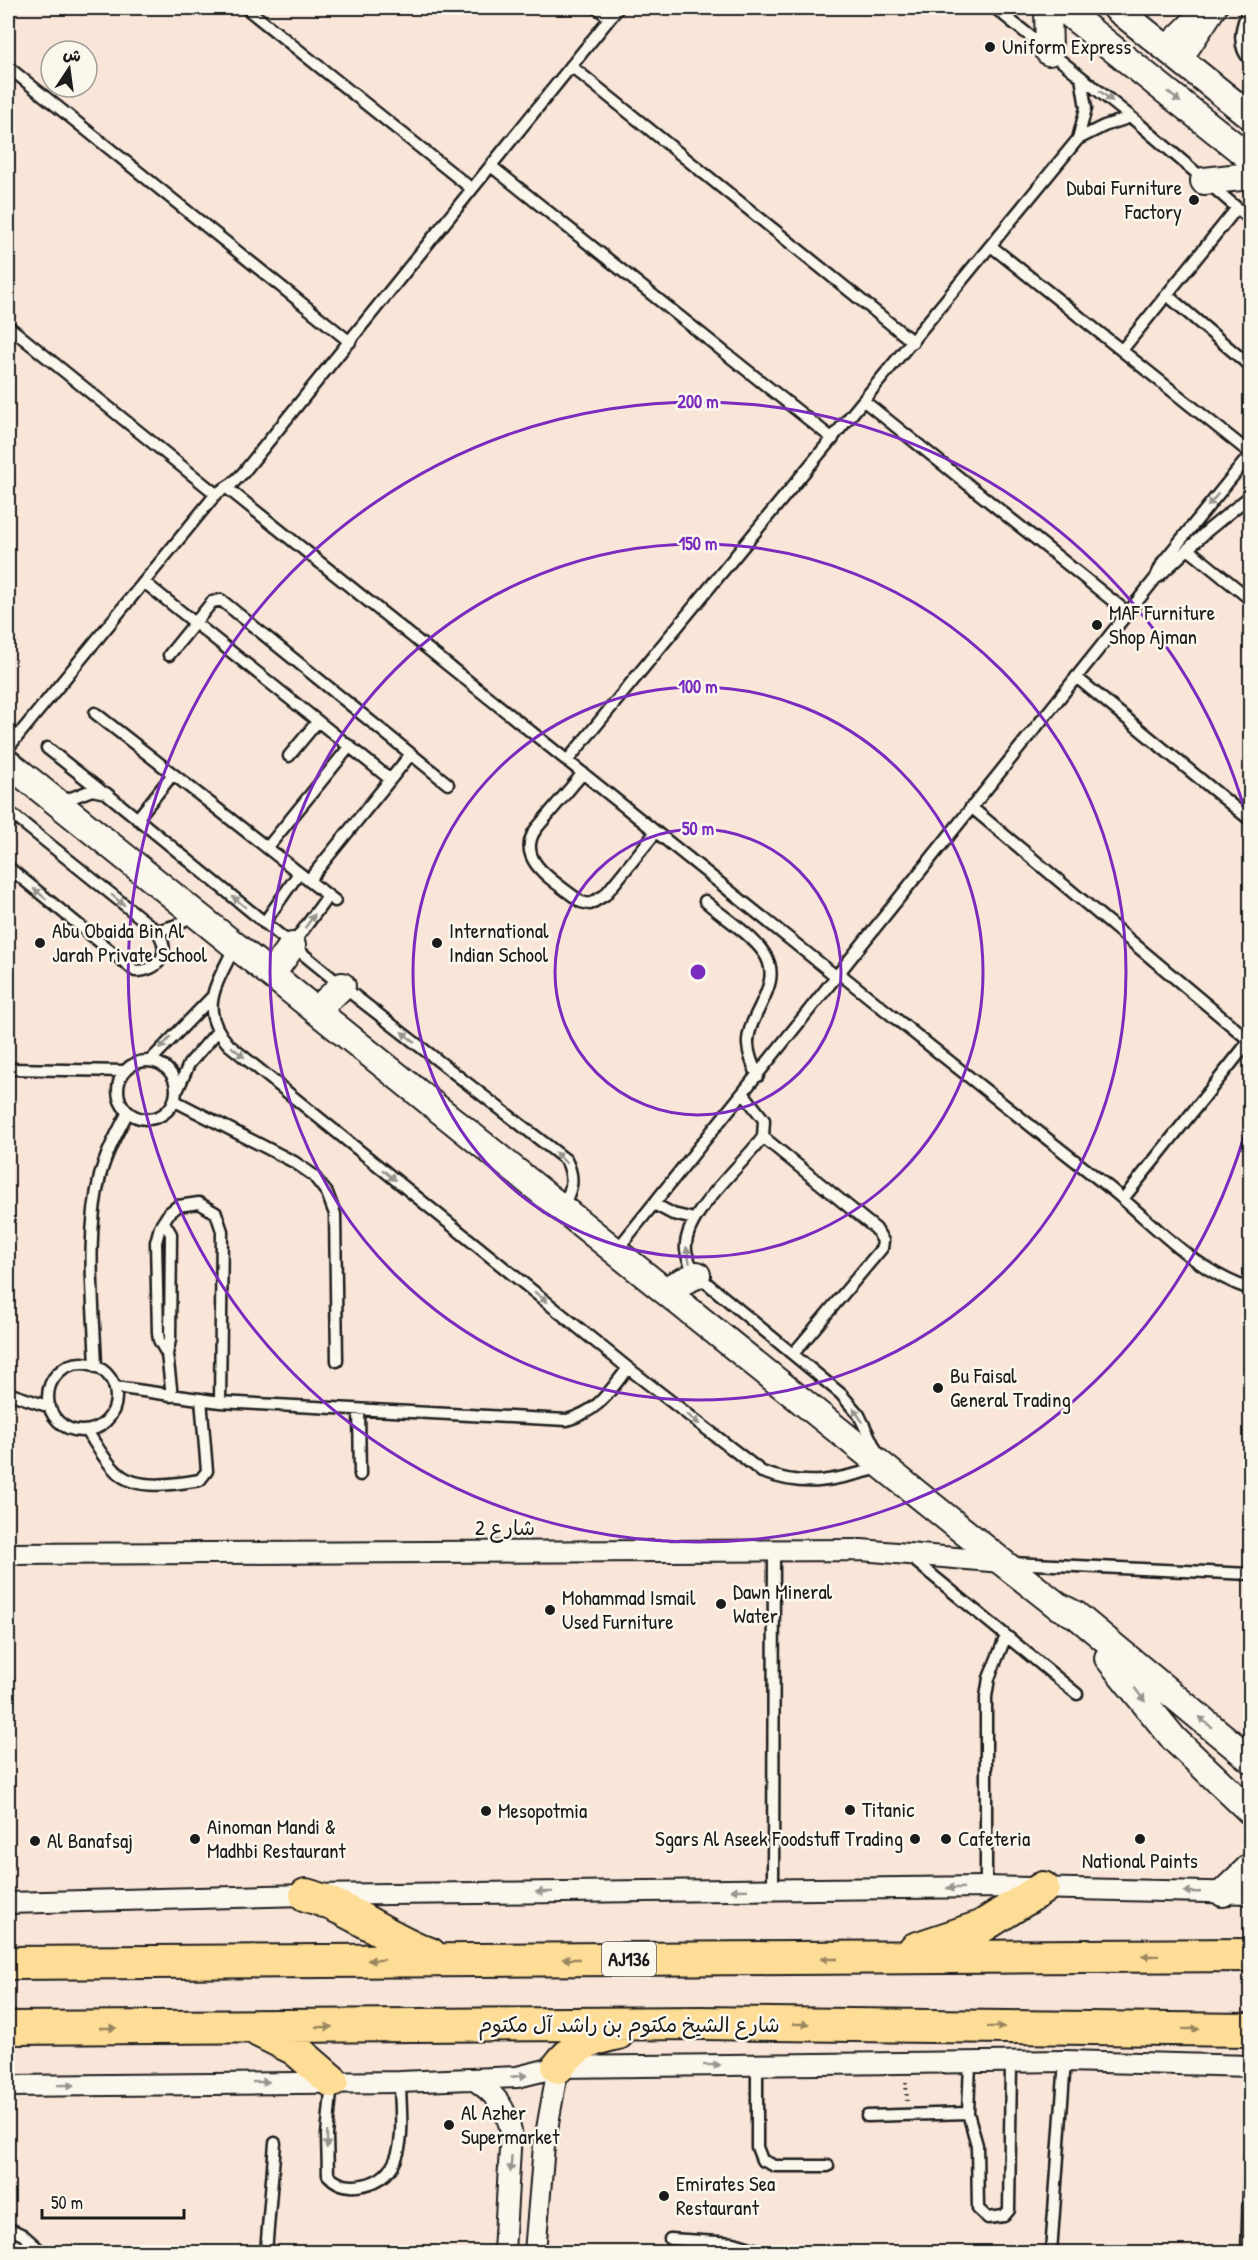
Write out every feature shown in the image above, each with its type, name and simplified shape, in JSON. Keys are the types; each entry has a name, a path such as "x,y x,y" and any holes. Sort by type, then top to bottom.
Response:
{"main road":[{"path":"880,1959 981,1926 1043,1888"},
{"path":"306,1895 345,1910 401,1943 445,1959"},
{"name":"AJ136","path":"8,1964 445,1959 880,1959 1251,1955"},
{"path":"558,2067 567,2054 582,2043 671,2023"},
{"name":"شارع الشيخ مكتوم بن راشد آل مكتوم","path":"8,2028 249,2028 671,2023 1251,2030"},
{"path":"249,2028 280,2039 332,2081"}],"street":[{"path":"1048,8 1049,52"},
{"path":"1062,8 1251,158"},
{"path":"1116,8 1246,109"},
{"path":"1173,54 1205,8"},
{"path":"1173,54 1216,8"},
{"path":"1204,181 1251,176"},
{"path":"8,763 195,914 318,1009 615,1252 1002,1563 1058,1606 1076,1615 1251,1759"},
{"path":"272,974 292,945"},
{"path":"318,1009 342,986"},
{"path":"664,1290 697,1275"},
{"name":"شارع 2","path":"8,1554 904,1552 1002,1563"},
{"path":"1058,1606 1069,1621 1125,1676 1174,1739 1251,1811"},
{"path":"1222,1893 1251,1867"},
{"path":"10,1902 306,1895 986,1887 1251,1893"},
{"path":"8,2086 400,2082 517,2077 558,2067 1011,2064 1065,2061 1251,2067"},
{"path":"535,2253 544,2146 558,2067"},
{"path":"473,2079 500,2100 507,2114 511,2132 504,2253"}],"lane":[{"path":"246,8 471,189"},
{"path":"597,8 610,18"},
{"path":"8,748 216,494 227,488 243,473 618,8"},
{"path":"995,8 1131,117 1251,219"},
{"path":"1251,8 1245,17 1241,38 1242,48 1251,60"},
{"path":"572,66 913,342"},
{"path":"8,67 350,342"},
{"path":"1078,140 1086,108 1081,77"},
{"path":"567,761 1078,140 1104,126 1131,117"},
{"path":"491,166 833,439"},
{"path":"1122,350 1238,208"},
{"path":"615,1252 1128,613 1155,579 1169,554 1251,454 991,246"},
{"path":"1167,295 1251,366"},
{"path":"8,326 216,494"},
{"path":"864,401 1128,613"},
{"path":"227,488 656,832 1123,1199 1192,1258 1217,1274 1251,1289"},
{"path":"1155,579 1251,496"},
{"path":"1188,549 1251,599"},
{"path":"144,582 390,779"},
{"path":"169,655 212,602 221,600 448,784"},
{"path":"1076,677 1251,820"},
{"path":"95,713 332,898 292,945"},
{"path":"289,756 318,721"},
{"path":"267,848 350,746"},
{"path":"47,748 342,986 566,1160 572,1172 573,1185 562,1209"},
{"path":"309,880 411,754"},
{"path":"583,773 536,829 529,839 528,850 532,861 581,902 590,904 605,895 656,832"},
{"path":"137,819 172,774"},
{"path":"58,803 92,789 100,790"},
{"path":"971,807 1250,1041 1123,1199"},
{"path":"8,811 157,931 164,941 165,954 159,965 148,971 135,971 9,870"},
{"path":"264,922 299,873"},
{"path":"705,901 765,954 770,968 770,982 750,1027 748,1044 751,1061 758,1076"},
{"path":"157,931 177,926 195,914"},
{"path":"217,1032 189,1064 176,1097 163,1115 146,1119 129,1112 119,1097 118,1088 125,1071 132,1065 150,1060 211,998 236,946"},
{"path":"211,998 211,1015 217,1032 229,1045 628,1368 762,1472 787,1481 813,1483 884,1467 866,1427 851,1404 697,1275 689,1263 686,1248 694,1219 763,1137 764,1120 744,1094"},
{"path":"150,1060 159,1063 172,1075 176,1097"},
{"path":"8,1070 125,1071"},
{"path":"176,1097 294,1162 313,1175 327,1193 335,1214 337,1362"},
{"path":"96,1366 94,1209 100,1175 112,1143 129,1112"},
{"path":"763,1137 876,1229 883,1241 882,1248 793,1354"},
{"path":"167,1354 159,1341 156,1234 169,1213 178,1206 199,1203 208,1206 220,1221 220,1402"},
{"path":"654,1204 673,1214 694,1219"},
{"path":"164,1222 171,1234 170,1340 167,1354 172,1396"},
{"path":"77,1364 96,1366 104,1372 115,1387 116,1397 111,1415 96,1428 87,1431 68,1428 54,1416 50,1407 50,1388 60,1372 77,1364"},
{"path":"115,1387 220,1402 567,1420 585,1414 600,1404 628,1368"},
{"path":"8,1393 50,1407"},
{"path":"87,1431 116,1472 126,1479 150,1484 200,1480 207,1471 201,1399"},
{"path":"359,1410 360,1474"},
{"path":"773,1890 774,1551"},
{"path":"904,1552 1077,1694"},
{"path":"1002,1563 1251,1574"},
{"path":"986,1887 986,1697 989,1678 1006,1636"},
{"path":"1051,2253 1065,2061"},
{"path":"970,2063 968,2113 977,2145 978,2209 988,2218 1004,2216 1009,2210 1011,2064"},
{"path":"757,2064 757,2147 762,2160 775,2166 828,2166"},
{"path":"332,2081 327,2135 328,2175 338,2183 351,2186 366,2185 384,2177 396,2161 399,2149 400,2082"},
{"path":"867,2116 968,2113"},
{"path":"266,2253 275,2143"},
{"path":"1247,2253 1251,2155"},
{"path":"8,2228 23,2235 42,2253"},
{"path":"670,2239 734,2243 763,2253"}],"path":[{"path":"905,2063 907,2115"}],"place":[{"name":"Uniform Express","path":"990,47"},
{"name":"Dubai Furniture Factory","path":"1194,200"},
{"name":"MAF Furniture Shop Ajman","path":"1097,625"},
{"name":"Abu Obaida Bin Al Jarah Private School","path":"40,943"},
{"name":"International Indian School","path":"437,943"},
{"name":"Bu Faisal General Trading","path":"938,1388"},
{"name":"Dawn Mineral Water","path":"721,1604"},
{"name":"Mohammad Ismail Used Furniture","path":"550,1610"},
{"name":"Titanic","path":"850,1810"},
{"name":"Mesopotmia","path":"486,1811"},
{"name":"Ainoman Mandi & Madhbi Restaurant","path":"195,1839"},
{"name":"Sgars Al Aseek Foodstuff Trading","path":"915,1839"},
{"name":"Cafeteria","path":"946,1839"},
{"name":"National Paints","path":"1140,1839"},
{"name":"Al Banafsaj","path":"35,1841"},
{"name":"Al Azher Supermarket","path":"449,2125"},
{"name":"Emirates Sea Restaurant","path":"664,2196"}]}
